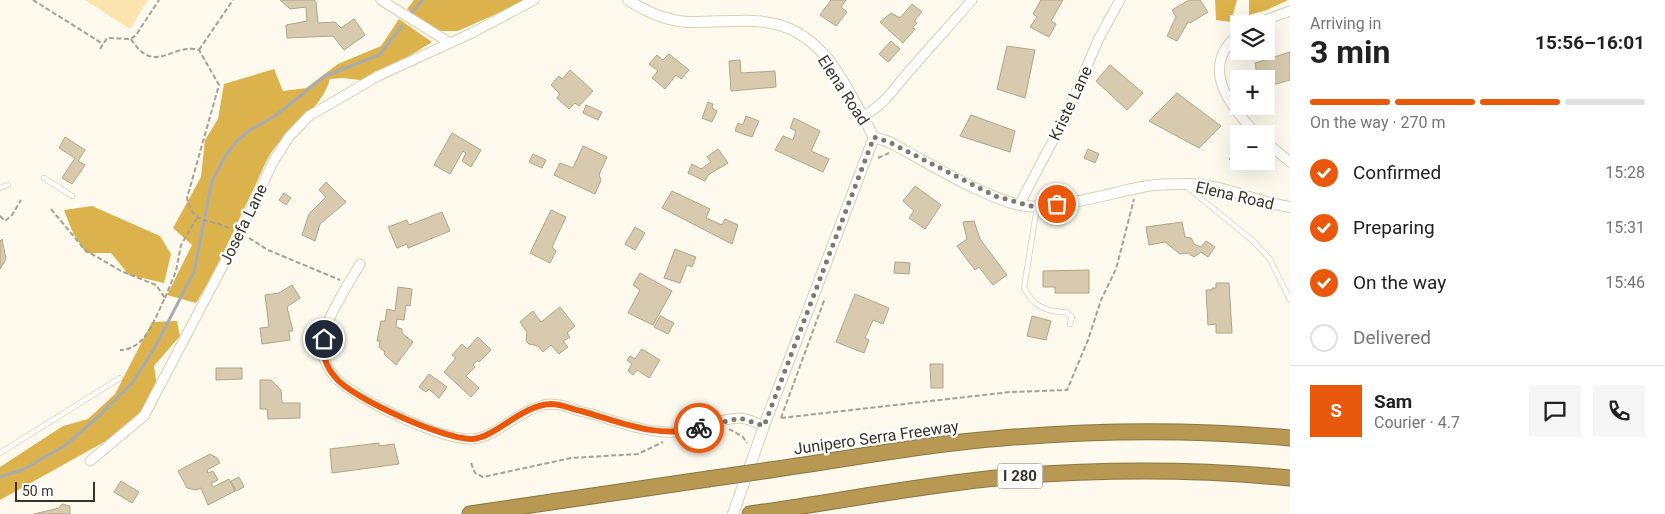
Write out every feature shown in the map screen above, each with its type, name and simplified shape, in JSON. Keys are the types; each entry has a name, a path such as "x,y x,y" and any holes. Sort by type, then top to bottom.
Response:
{"highway":[{"name":"Junipero Serra Freeway","path":"470,514 932,446 1001,438 1074,433 1165,431 1246,434 1290,438"},
{"name":"I 280","path":"752,514 928,487 1045,475 1166,471 1290,478"}],"street":[{"path":"381,0 450,43"},
{"name":"Josefa Lane","path":"90,461 144,416 240,233 273,162 289,137 309,116 378,76 450,43 534,0"},
{"name":"Elena Road","path":"628,0 657,15 686,22 765,20 796,32 811,42 828,59 874,137 889,142 995,196 1019,205 1037,206 1135,189 1184,184 1226,190 1266,203 1290,207"},
{"path":"862,117 876,109 892,95 909,71 972,0"},
{"name":"Kriste Lane","path":"1019,205 1067,114 1098,40 1120,0"},
{"path":"1275,16 1290,11"},
{"path":"1230,43 1223,55 1219,71 1220,85 1227,100 1248,125"},
{"path":"733,514 765,423 874,137"},
{"path":"1275,150 1290,162"},
{"path":"360,264 326,327 322,351 327,365 336,379 351,391 438,433 461,439 474,439 532,408 551,404 638,429 667,433 694,429 740,418 765,423"}],"lane":[{"path":"44,178 72,196"},
{"path":"1184,184 1253,241 1270,259 1290,300"},
{"path":"0,188 8,185"},
{"path":"1037,206 1024,288 1029,299 1049,312 1066,312 1072,317 1070,324"},
{"path":"0,453 120,378"}],"path":[{"path":"32,0 103,44"},
{"path":"100,49 107,38 131,39 136,35 159,0"},
{"path":"199,50 233,0"},
{"path":"131,39 141,51 158,58 172,55 182,48 199,50"},
{"path":"199,50 219,85 187,198 190,209 197,218 240,233 268,250 349,284"},
{"path":"874,164 879,156 895,153"},
{"path":"765,423 781,418 1010,392 1067,390 1088,340 1101,300 1116,269 1132,212 1135,189"},
{"path":"0,216 6,221 10,218 21,200"},
{"path":"51,209 85,250 121,271 156,284 166,298"},
{"path":"120,350 127,350 146,339 166,298 176,271 182,245 197,218"},
{"path":"781,418 828,291"},
{"path":"724,429 729,429 742,437 747,444 748,451"},
{"path":"471,463 475,473 483,477 571,458 638,454 662,442 671,441"}],"shaded area":[{"path":"85,0 148,0 130,29"},
{"path":"414,0 527,0 458,31 435,31 407,9"},
{"path":"1215,0 1237,0 1233,15 1230,15 1230,22 1216,20"},
{"path":"1249,0 1288,0 1267,10 1249,15"},
{"path":"399,19 432,42 369,81 343,78 330,79 320,100 270,154 220,259 196,303 167,295 192,245 173,228 201,177 205,140 218,119 224,84 274,69 283,91 306,88 338,64 381,46"},
{"path":"92,206 160,236 171,254 164,283 129,275 111,253 86,253 73,233 64,210"},
{"path":"177,321 180,336 154,366 157,386 140,412 115,436 0,500 0,467 63,426 88,419 115,394 152,322"}],"building":[{"path":"280,0 314,0 316,2 318,23 335,22 341,28 354,19 365,35 344,50 333,36 287,38 286,25 307,21 306,7 290,9"},
{"path":"831,0 846,0 841,7 847,12 836,26 820,15"},
{"path":"1041,0 1063,0 1051,21 1056,24 1049,37 1030,27 1037,17 1033,14"},
{"path":"1189,0 1200,0 1208,12 1190,23 1188,22 1177,41 1167,36 1176,17 1172,10"},
{"path":"912,4 922,12 914,21 917,23 912,28 915,29 903,43 880,22 891,13 900,18"},
{"path":"891,41 900,49 888,62 879,54"},
{"path":"1007,46 1035,50 1025,98 997,89"},
{"path":"1290,52 1290,80 1275,84 1275,70 1256,70 1255,63 1265,60 1275,60 1275,57"},
{"path":"669,54 689,70 681,79 676,75 665,89 652,78 658,71 649,64 657,55 663,60"},
{"path":"740,60 741,73 775,71 776,87 731,91 729,61"},
{"path":"1110,65 1143,93 1127,110 1096,81"},
{"path":"570,70 593,91 579,106 575,103 569,109 557,98 560,94 551,85 559,76 562,79"},
{"path":"1177,93 1221,126 1199,148 1149,121"},
{"path":"708,102 713,104 712,108 717,111 712,122 702,118"},
{"path":"586,105 602,112 598,120 583,113"},
{"path":"971,115 1015,131 1010,152 960,136"},
{"path":"746,116 759,121 752,137 735,131 738,123 743,125"},
{"path":"794,118 820,131 811,151 829,159 823,172 775,150 783,136 793,140 796,131 790,128"},
{"path":"452,133 481,150 471,167 462,161 466,153 463,151 450,174 434,165"},
{"path":"65,137 85,150 78,161 85,165 72,184 62,178 75,158 59,148"},
{"path":"583,146 607,157 599,175 601,180 595,194 554,175 560,163 573,168"},
{"path":"718,149 728,163 708,175 705,181 688,173 692,164 701,169 711,162 707,157"},
{"path":"1088,149 1099,154 1095,163 1084,158"},
{"path":"533,154 546,160 542,168 529,162"},
{"path":"326,182 346,202 320,224 315,241 302,235 309,214 326,197 319,190"},
{"path":"915,186 941,205 925,229 909,218 914,211 903,201"},
{"path":"672,191 710,209 706,218 722,225 725,219 738,225 732,244 662,208"},
{"path":"284,193 291,198 286,205 279,200"},
{"path":"551,210 566,217 552,247 556,251 550,263 530,253"},
{"path":"442,212 450,231 408,248 407,244 397,248 388,227 407,220 409,225"},
{"path":"974,221 980,239 1007,275 993,285 979,267 975,270 957,246 967,239 963,222"},
{"path":"1182,222 1185,237 1191,238 1194,244 1201,247 1206,241 1215,247 1208,257 1201,252 1194,257 1188,253 1180,254 1165,242 1149,245 1146,227"},
{"path":"635,227 645,233 635,250 625,244"},
{"path":"2,239 6,259 0,269 0,241"},
{"path":"675,249 696,257 692,267 687,265 680,283 664,278"},
{"path":"895,262 910,263 909,274 894,273"},
{"path":"1089,270 1089,293 1055,293 1055,287 1043,287 1043,271"},
{"path":"640,273 672,291 653,325 628,313 640,290 633,285"},
{"path":"1216,283 1229,283 1232,333 1216,333 1216,324 1208,325 1206,290 1216,288"},
{"path":"292,285 300,298 287,307 293,331 289,331 290,340 262,344 260,328 269,327 265,295 279,293"},
{"path":"398,287 412,289 410,306 406,305 404,320 397,319 396,327 402,329 402,333 413,342 396,365 384,354 385,352 379,347 380,341 377,341 381,321 385,321 387,309 395,311"},
{"path":"855,294 889,308 883,324 873,320 865,338 869,340 864,353 836,342"},
{"path":"560,307 575,326 567,333 570,337 563,341 568,347 559,354 551,345 543,352 538,346 529,344 526,341 527,332 520,322 533,311 541,322"},
{"path":"660,316 674,323 668,334 654,327"},
{"path":"1032,316 1051,321 1046,340 1027,336"},
{"path":"478,337 491,350 479,362 478,360 473,365 475,367 466,376 479,388 471,397 444,372 456,358 452,355 462,344 467,349"},
{"path":"642,349 660,360 649,378 637,370 633,375 628,371 632,364 627,360 630,356 635,359"},
{"path":"930,364 943,364 943,388 931,388"},
{"path":"216,368 242,368 242,379 216,380"},
{"path":"429,374 447,387 439,398 429,389 426,392 419,387"},
{"path":"260,380 271,380 281,390 282,403 300,403 300,418 268,419 267,409 260,409"},
{"path":"379,443 379,446 394,444 399,464 332,473 330,449"},
{"path":"210,454 217,458 220,463 207,470 208,473 213,471 218,480 211,483 213,487 229,479 235,491 208,505 201,488 196,490 187,488 178,471"},
{"path":"239,477 244,487 236,491 231,481"},
{"path":"121,481 139,492 132,503 114,492"},
{"path":"62,504 70,506 70,514 34,514 59,508"}],"waterway":[{"path":"412,12 423,0"},
{"path":"0,477 24,469 66,445 133,382 155,347 194,272 212,181 226,155 237,141 250,130 275,116 325,76 379,55 402,26"}],"way so far":[{"path":"699,428 740,418 764,426 874,137 889,142 995,196 1019,205 1057,204"}],"route":[{"path":"324,339 322,351 327,365 336,379 351,391 438,433 461,439 474,439 532,408 551,404 638,429 667,433 699,428"}]}
